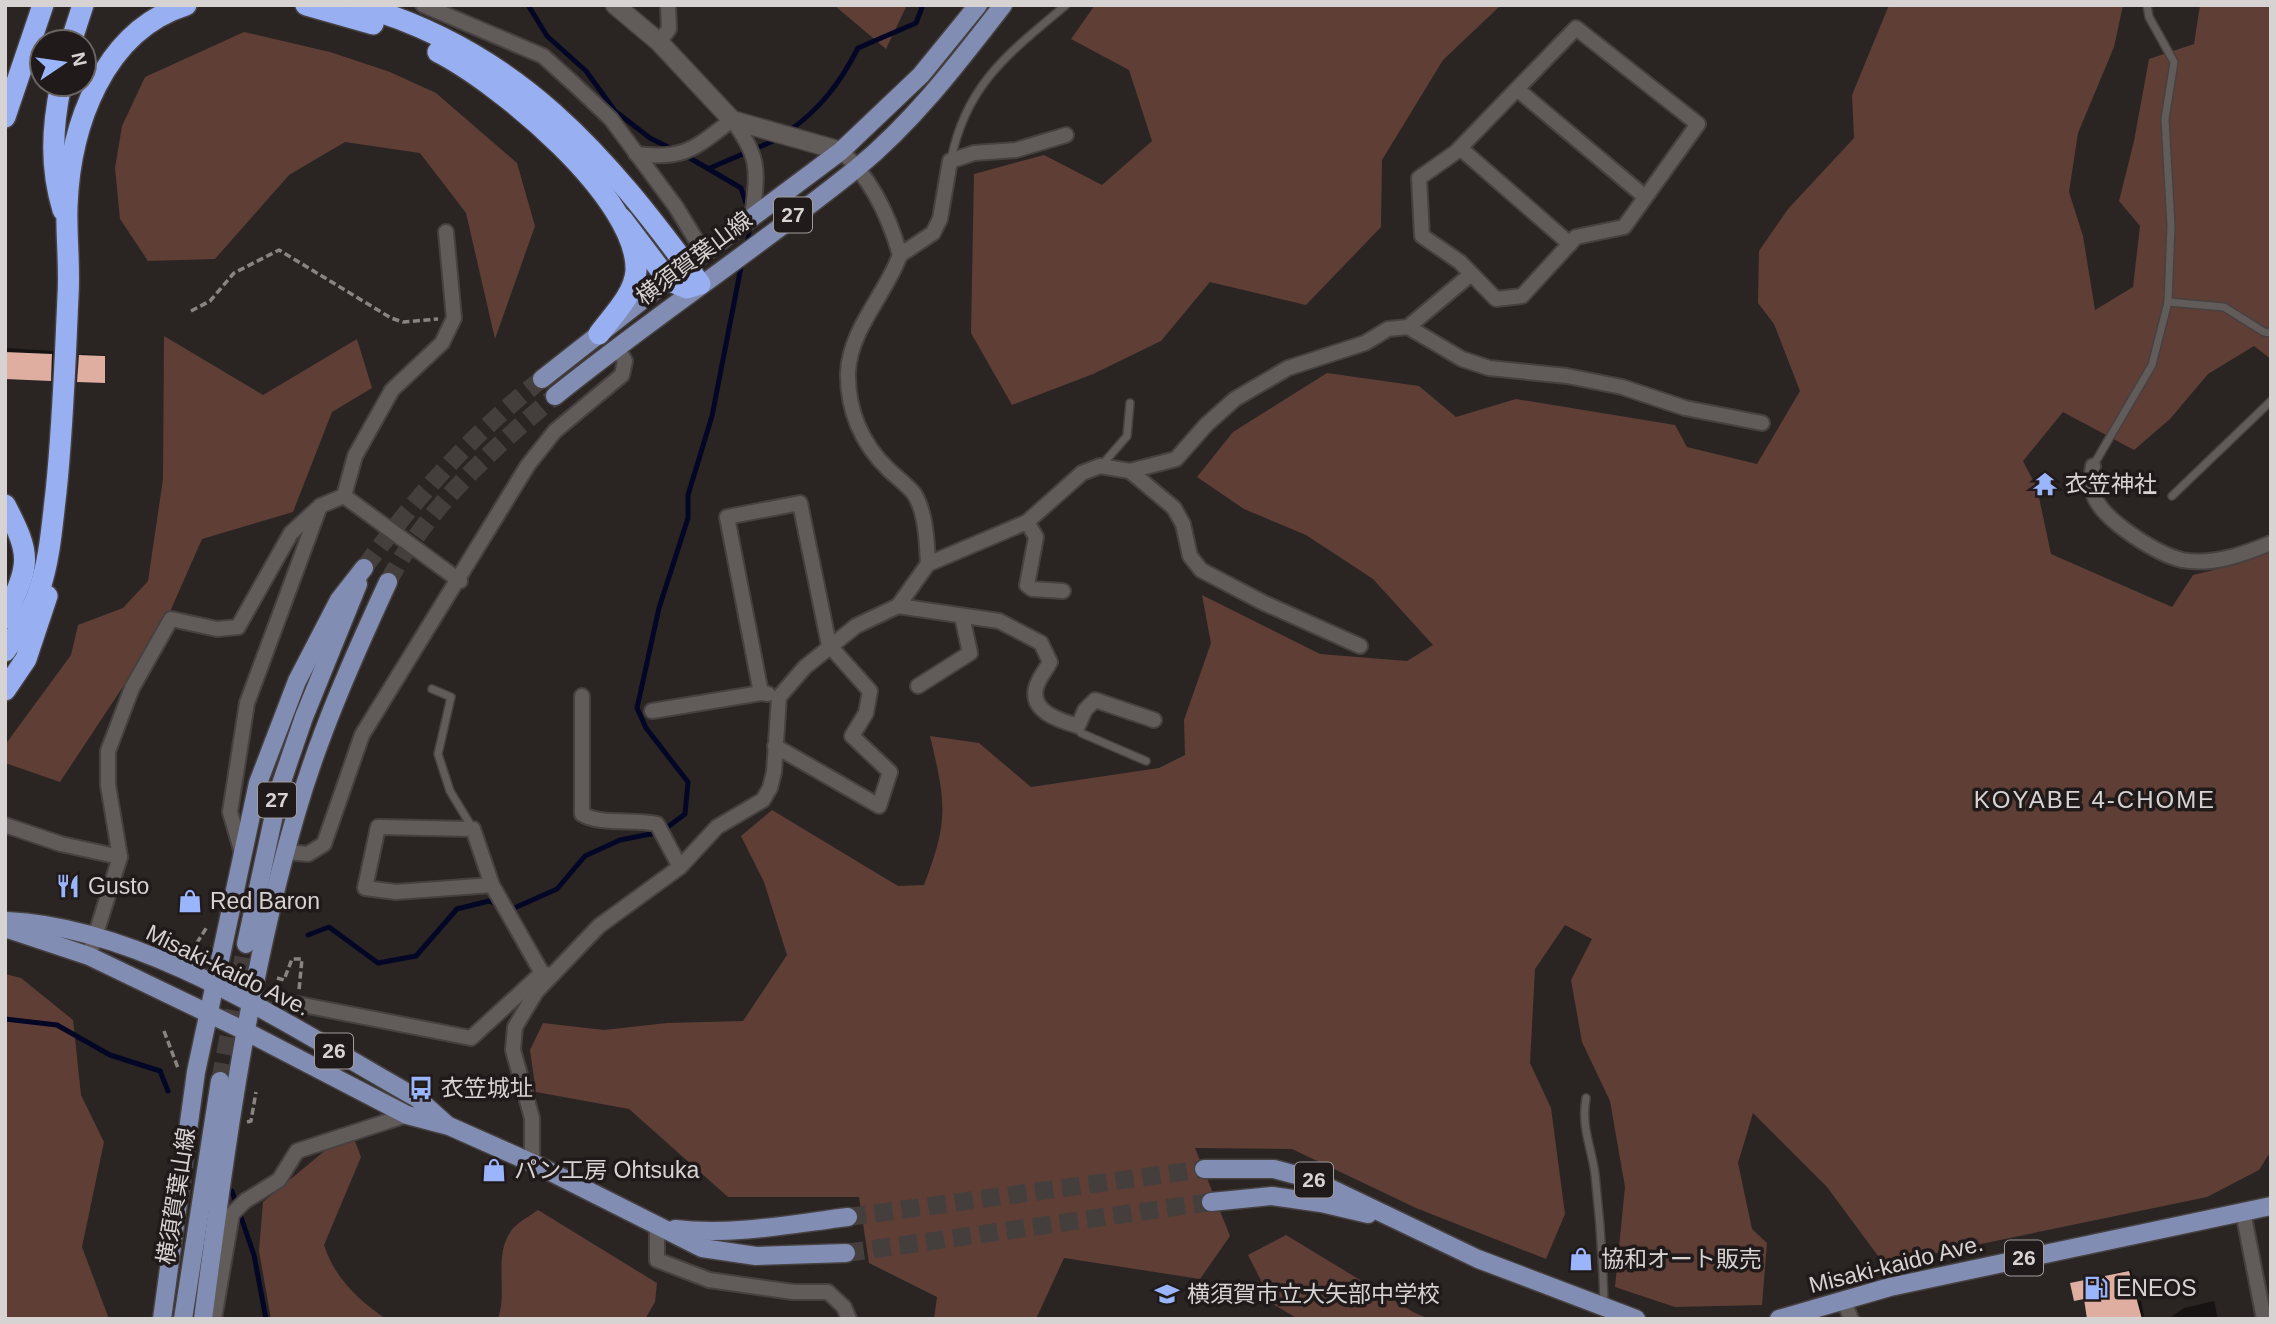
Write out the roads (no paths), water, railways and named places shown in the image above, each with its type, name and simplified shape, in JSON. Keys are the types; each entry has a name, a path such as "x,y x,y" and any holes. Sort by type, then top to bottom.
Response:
{"highway":[{"path":"5,117 43,5"},
{"path":"76,28 83,5"},
{"path":"5,690 26,659 33,642 52,575 69,271 67,203 79,134 103,72 134,33 159,17 186,5"},
{"path":"306,5 364,20 421,44 463,67 515,106 599,187 668,280 687,288 700,284 696,259 582,137 540,99 513,78 447,41 357,5"},
{"path":"58,98 52,132 55,182 67,222"},
{"path":"599,334 632,289 635,251 622,219"},
{"path":"5,650 39,593 48,552 61,441"},
{"path":"5,505 23,540 25,556 22,580 5,618"}],"main road":[{"name":"横須賀葉山線","path":"542,379 841,150 921,75 978,5"},
{"name":"横須賀葉山線","path":"555,396 859,166 938,89 1003,5"},
{"name":"27","path":"242,853 258,783 297,681 339,600 364,568 329,662 304,717 280,787 246,944"},
{"name":"27","path":"286,852 324,727 388,582 329,662"},
{"path":"203,1319 247,1032 286,852"},
{"path":"162,1319 196,1072 242,853"},
{"name":"Misaki-kaido Ave.","path":"5,921 34,922 96,936 175,966 417,1098 449,1126"},
{"name":"Misaki-kaido Ave.","path":"5,928 89,956 247,1032 407,1115 449,1126 532,1163 702,1248 756,1256 846,1252"},
{"name":"横須賀葉山線","path":"183,1319 220,1081"},
{"name":"26","path":"1203,1169 1274,1169 1311,1179 1478,1259 1636,1319"},
{"path":"1272,1196 1279,1182 1274,1169"},
{"name":"26","path":"1211,1202 1272,1196 1321,1203 1415,1229"},
{"name":"Misaki-kaido Ave.","path":"1779,1319 1890,1287 2271,1206"},
{"name":"Misaki-kaido Ave.","path":"657,1227 703,1232 848,1217"}],"street":[{"path":"424,5 543,56 611,119 676,207 696,259"},
{"path":"615,5 659,42 733,120 750,142 755,161 752,219"},
{"path":"659,42 669,29 668,6"},
{"path":"1576,28 1698,124 1624,227 1576,237 1522,296 1496,299 1460,262 1422,236 1419,178 1460,148 1576,28"},
{"path":"1517,89 1644,196"},
{"path":"636,154 663,157 680,155 733,120 841,150 859,166 893,230 900,255"},
{"path":"928,564 926,535 915,496 867,446 859,430 848,372 853,349 879,291 900,255 933,233 940,219 950,161 974,153 1016,150 1066,135"},
{"path":"1460,148 1570,244"},
{"path":"344,496 355,456 392,390 442,343 454,318 446,232"},
{"path":"298,1004 471,1038 492,1016 546,974 599,926 680,867 717,827 763,800 770,788 779,697 829,645 856,626 898,607 928,564 1027,522 1082,473 1100,466 1130,471 1176,459 1206,425 1235,399 1288,368 1365,343 1388,329 1408,327 1470,275"},
{"path":"1408,327 1462,359 1489,368 1567,376 1622,387 1685,408 1762,423"},
{"path":"286,852 308,854 324,844 362,735 460,581 528,465 555,431 622,375 625,361 617,347"},
{"path":"2093,467 2091,479 2095,499 2110,516 2130,534 2181,560 2219,560 2271,543"},
{"path":"1130,471 1174,508 1183,524 1189,556 1201,570 1264,603 1360,646"},
{"path":"89,956 120,858 108,785 108,751 132,688 171,619 217,629 238,628 291,533 320,506 344,496"},
{"path":"344,496 460,581"},
{"path":"761,693 727,517 800,503 829,645 870,691 866,713 852,736 890,772 878,806 775,746"},
{"path":"242,853 230,812 247,703 320,506"},
{"path":"1027,522 1037,537 1027,585 1032,589 1063,591"},
{"path":"898,607 999,621 1041,643 1050,662 1036,686 1036,698 1052,719 1078,726 1085,710 1095,700 1154,720"},
{"path":"918,686 970,653 962,616"},
{"path":"652,711 761,693 779,697"},
{"path":"582,696 582,814 590,819 637,819 657,824 680,867"},
{"path":"5,825 61,844 120,858"},
{"path":"492,885 396,892 365,888 378,827 473,830 492,885 546,974"},
{"path":"532,1163 532,1118 513,1050 515,1027 546,974"},
{"path":"214,1319 232,1214 245,1201 279,1180 297,1151 407,1115"},
{"path":"2242,1212 2264,1319"},
{"path":"657,1227 657,1260 709,1280 793,1292 828,1292 844,1307 849,1319"},
{"path":"1844,1301 1850,1319"}],"lane":[{"path":"950,161 967,106 988,74 1066,5"},
{"path":"2093,467 2152,365 2168,302 2171,226 2165,119 2174,62 2149,17 2147,5"},
{"path":"2168,302 2224,307 2264,332 2271,333"},
{"path":"2172,496 2271,401"},
{"path":"1100,466 1127,436 1130,403"},
{"path":"432,689 451,697 438,754 450,791 473,830"},
{"path":"1078,726 1081,733 1090,739 1146,761"},
{"path":"1586,1098 1583,1120 1595,1182 1603,1254 1604,1306"}],"waterway":[{"path":"528,5 547,36 586,71 615,111 650,138 674,150"},
{"path":"789,131 829,94 858,48 916,23 923,5"},
{"path":"710,168 778,139"},
{"path":"683,154 741,188 749,212"},
{"path":"747,246 750,225"},
{"path":"509,908 557,889 585,856 620,840 661,832 685,814 688,782 646,728 637,708 659,608 688,518 688,495 712,416 742,262"},
{"path":"308,935 329,927 378,963 416,956 457,909 489,901 499,905"},
{"path":"5,1019 57,1025 110,1055 160,1071"},
{"path":"160,1071 168,1091"},
{"path":"232,1191 254,1255 266,1319"}],"tunnel":[{"path":"364,568 446,467 542,379"},
{"path":"388,582 404,555 441,505 507,437 555,396"},
{"path":"220,1081 246,944"},
{"path":"848,1217 1204,1169"},
{"path":"846,1253 1211,1202"}],"place":[{"name":"衣笠神社","path":"2045,484"},
{"name":"Gusto","path":"68,886"},
{"name":"Red Baron","path":"190,901"},
{"name":"衣笠城址","path":"421,1088"},
{"name":"パン工房 Ohtsuka","path":"494,1170"},
{"name":"協和オート販売","path":"1581,1259"},
{"name":"ENEOS","path":"2096,1288"},
{"name":"横須賀市立大矢部中学校","path":"1167,1294"}],"district":[{"name":"KOYABE 4-CHOME","path":"2095,800"}]}
